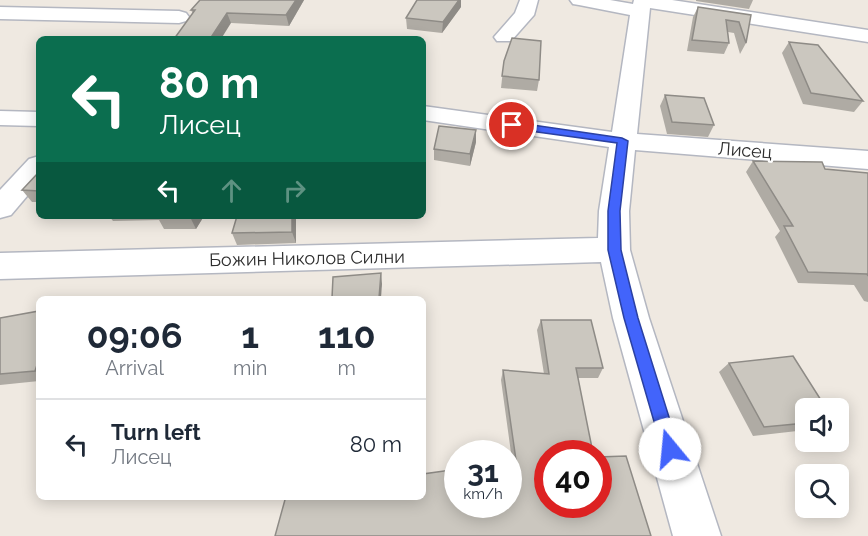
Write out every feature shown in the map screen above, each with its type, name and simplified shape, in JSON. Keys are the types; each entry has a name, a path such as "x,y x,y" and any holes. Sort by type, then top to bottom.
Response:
{"street":[{"path":"160,36 192,0"},
{"path":"504,37 524,15 529,0"},
{"path":"579,0 642,4 868,36"},
{"path":"746,0 767,2"},
{"path":"642,4 614,211 614,250 631,318 697,536"},
{"path":"0,13 179,17"},
{"name":"Лисец","path":"426,113 622,141 868,160"},
{"path":"0,118 36,119"},
{"path":"0,208 36,168"},
{"name":"Божин Николов Силни","path":"0,266 614,250"}],"building":[{"path":"200,0 296,0 286,15 227,13 212,36 176,36 195,10 191,10"},
{"path":"417,0 459,0 443,22 406,18"},
{"path":"698,7 751,15 746,43 739,22 726,20 729,43 692,40"},
{"path":"512,38 541,41 539,80 502,76 504,61"},
{"path":"789,42 818,45 863,101 811,93"},
{"path":"665,95 704,98 714,125 672,122"},
{"path":"439,126 476,130 470,154 434,149"},
{"path":"753,161 822,162 825,169 868,173 868,276 867,274 808,272 784,226 793,226"},
{"path":"36,175 36,191 22,190"},
{"path":"236,219 292,219 292,232 232,233"},
{"path":"381,273 379,296 332,296 333,277"},
{"path":"36,312 35,371 0,374 0,318"},
{"path":"541,320 591,320 603,368 576,368 590,440 534,440 534,518 612,518 612,456 626,456 651,536 275,536 285,500 426,500 426,474 444,471 444,518 522,518 522,440 513,440 503,370 549,374"},
{"path":"793,356 820,398 795,398 795,424 764,427 729,363"}],"route":[{"path":"512,125 622,141 614,211 614,250 631,318 670,449"}]}
